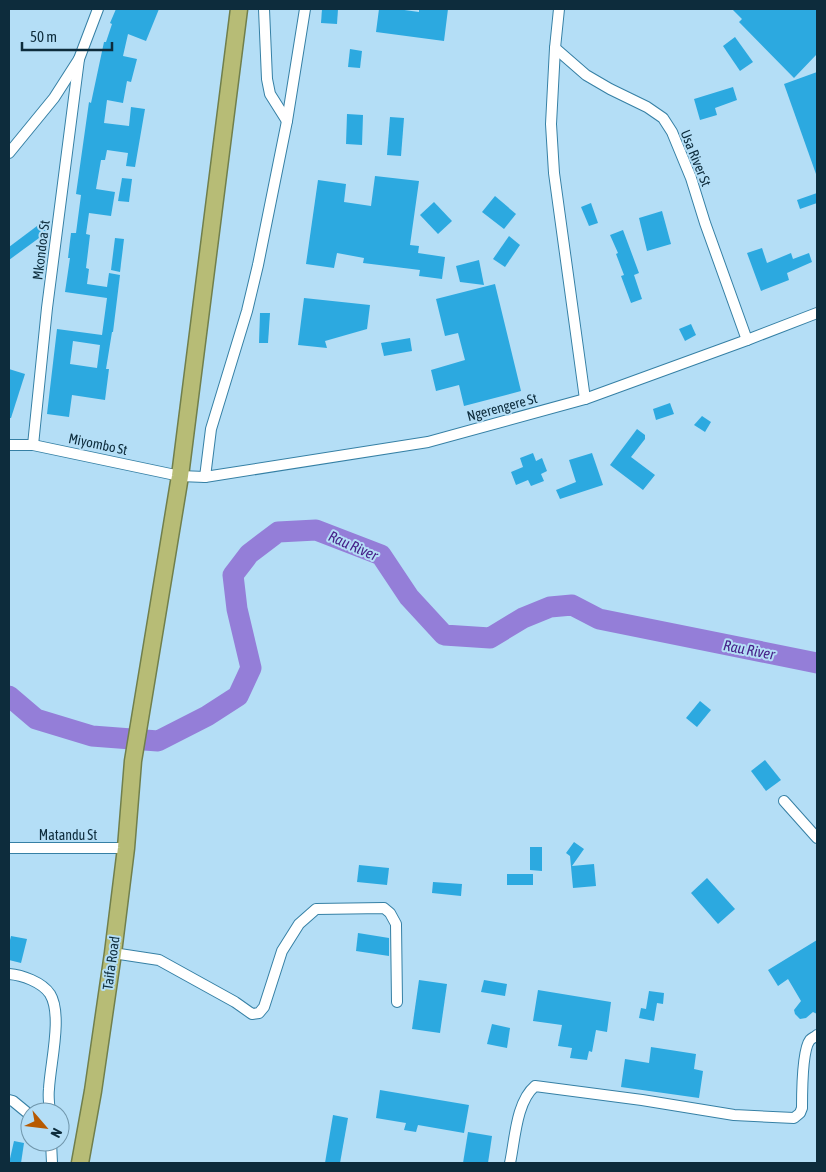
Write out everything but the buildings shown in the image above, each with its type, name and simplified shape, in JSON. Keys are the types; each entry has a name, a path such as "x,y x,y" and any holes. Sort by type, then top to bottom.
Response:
{"highway":[{"name":"Taifa Road","path":"80,1163 93,1091 113,953 126,848 133,761 180,476 239,9"}],"street":[{"path":"9,153 54,98 78,59 98,9"},
{"path":"264,9 267,79 270,94 287,120"},
{"path":"205,476 211,429 247,312 258,265 287,120 305,9"},
{"path":"559,9 551,124 554,173 585,399"},
{"name":"Usa River St","path":"555,48 586,75 647,107 663,118 672,132 691,178 747,340"},
{"name":"Mkondoa St","path":"34,445 47,308 78,59"},
{"name":"Ngerengere St","path":"180,476 205,476 428,442 585,399 747,340 817,312"},
{"name":"Miyombo St","path":"9,445 34,445 180,476"},
{"path":"784,801 817,838"},
{"name":"Matandu St","path":"9,848 126,848"},
{"path":"113,953 159,960 235,1002 252,1014 259,1013 264,1007 282,951 299,924 316,909 384,908 390,913 396,924 397,1002"},
{"path":"9,974 41,985 50,994 54,1006 56,1035 49,1090 50,1102"},
{"path":"510,1163 521,1106 528,1092 535,1086 642,1100 734,1115 794,1118 800,1113 802,1108 804,1064 807,1050 810,1040 817,1036"},
{"path":"9,1100 20,1107"}],"waterway":[{"name":"Rau River","path":"9,696 36,719 92,736 158,741 207,716 238,696 251,668 237,609 233,575 249,554 278,532 316,530 381,555 409,597 444,635 490,638 523,618 550,607 572,605 599,619 817,663"}]}
